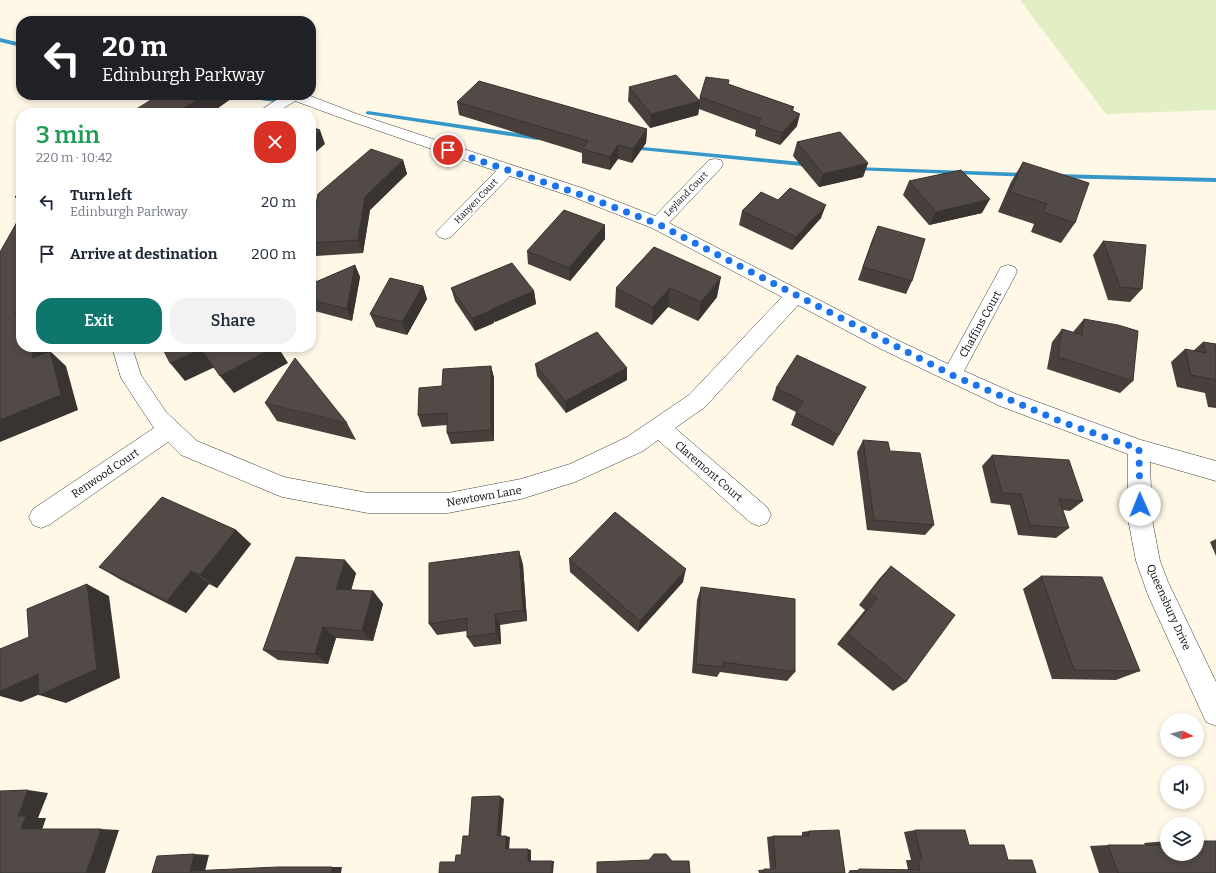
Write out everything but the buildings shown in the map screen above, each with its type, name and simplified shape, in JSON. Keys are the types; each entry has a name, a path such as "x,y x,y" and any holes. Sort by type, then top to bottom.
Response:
{"street":[{"path":"274,108 286,100"},
{"path":"307,100 352,117 579,194 658,224 795,296 952,375 1062,422 1139,449 1216,471"},
{"name":"Leyland Court","path":"658,224 715,164"},
{"name":"Hanyen Court","path":"446,233 507,169"},
{"name":"Chaffins Court","path":"952,375 1008,272"},
{"name":"Newtown Lane","path":"123,352 131,378 158,418 189,448 282,487 368,503 448,503 521,489 575,472 635,444 698,402 795,296"},
{"name":"Claremont Court","path":"659,428 759,514"},
{"name":"Renwood Court","path":"41,517 170,429"},
{"name":"Queensbury Drive","path":"1139,449 1140,519 1148,561 1216,712"}],"green space":[{"path":"1020,0 1216,0 1216,110 1106,114"}],"waterway":[{"path":"0,40 16,44"},
{"path":"274,100 281,101"},
{"path":"368,113 537,138"},
{"path":"632,148 812,165"},
{"path":"855,169 1028,175"},
{"path":"1056,176 1216,180"}],"route":[{"path":"448,150 579,194 658,224 795,296 952,375 1062,422 1139,449 1140,505"}]}
